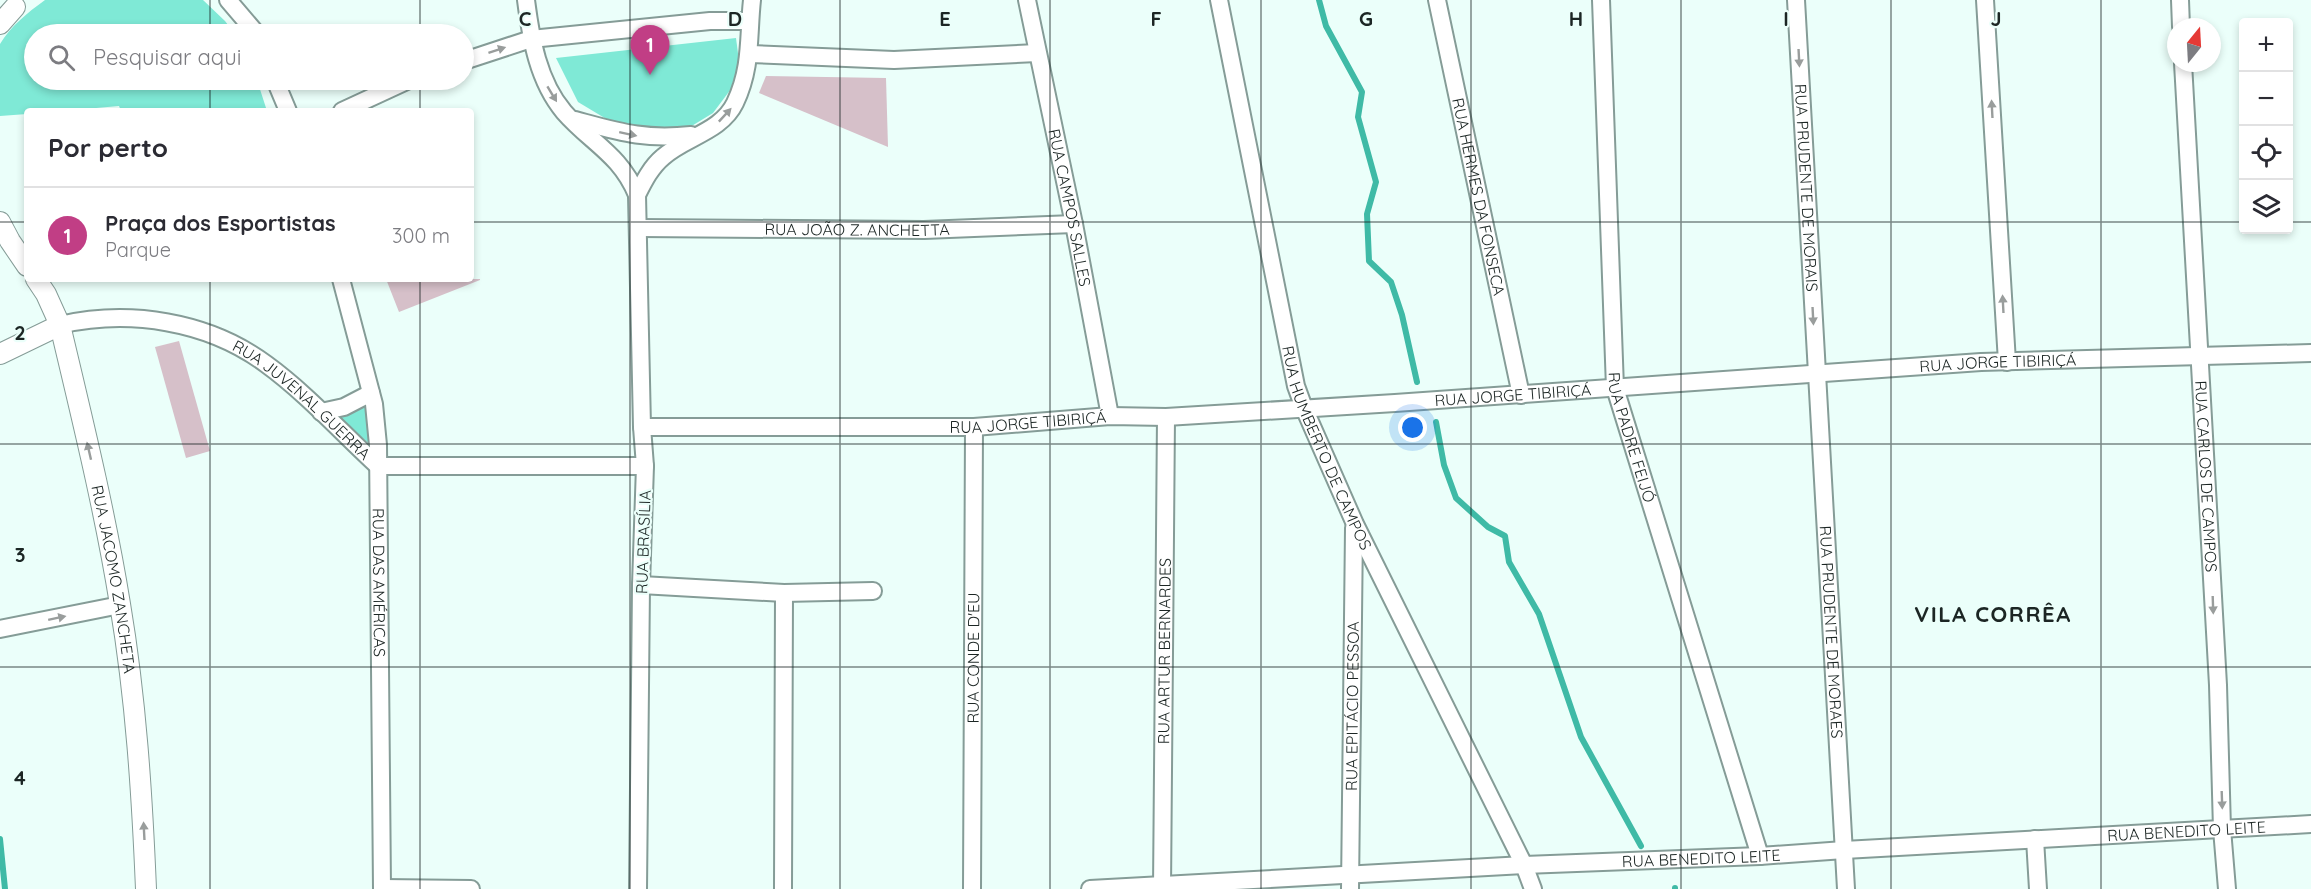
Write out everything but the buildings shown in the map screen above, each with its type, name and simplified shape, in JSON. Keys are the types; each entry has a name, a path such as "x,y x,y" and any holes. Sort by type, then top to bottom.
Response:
{"street":[{"path":"228,0 248,24"},
{"path":"526,0 531,39 546,84 554,98 572,119 621,164 637,195"},
{"path":"637,195 651,169 663,157 705,133 721,121 734,106 750,54 749,21 752,0"},
{"name":"RUA CAMPOS SALLES","path":"1027,0 1074,224 1110,416"},
{"name":"RUA HUMBERTO DE CAMPOS","path":"1219,0 1296,386 1354,524 1524,865 1533,889"},
{"name":"RUA HERMES DA FONSECA","path":"1437,0 1521,394"},
{"name":"RUA PADRE FEIJÓ","path":"1601,0 1615,388 1760,856"},
{"name":"RUA PRUDENTE DE MORAIS","path":"1796,0 1816,375"},
{"path":"1985,0 2007,362"},
{"path":"2180,0 2181,18"},
{"path":"0,24 12,6"},
{"path":"474,58 531,39 710,21 749,21"},
{"path":"750,54 894,60 1037,53"},
{"name":"RUA CARLOS DE CAMPOS","path":"2183,72 2218,685 2222,828 2227,889"},
{"path":"279,90 287,108"},
{"path":"348,108 387,90"},
{"path":"572,119 646,138 705,133"},
{"name":"RUA BRASÍLIA","path":"637,195 642,427 645,466 640,585 638,889"},
{"path":"0,222 24,262"},
{"name":"RUA JOÃO Z. ANCHETTA","path":"639,228 924,230 1074,224"},
{"name":"RUA JACOMO ZANCHETA","path":"38,282 60,325 108,536 120,605 141,772 146,889"},
{"name":"RUA DAS AMÉRICAS","path":"342,282 371,393 378,445 382,888"},
{"name":"RUA JUVENAL GUERRA","path":"0,354 60,325 99,318 155,320 186,326 215,336 265,363 378,466 645,466"},
{"name":"RUA JORGE TIBIRIÇÁ","path":"642,427 974,427 1110,416 1166,417 2007,362 2311,353"},
{"name":"RUA PRUDENTE DE MORAES","path":"1816,375 1846,889"},
{"path":"321,412 344,407 371,393"},
{"name":"RUA ARTUR BERNARDES","path":"1162,887 1166,417"},
{"name":"RUA CONDE D'EU","path":"972,889 974,427"},
{"name":"RUA EPITÁCIO PESSOA","path":"1349,882 1354,524"},
{"path":"640,585 784,593 873,591"},
{"path":"783,889 784,593"},
{"path":"0,629 120,605"},
{"name":"RUA BENEDITO LEITE","path":"1090,889 1349,882 1524,865 1760,856 2311,824"},
{"path":"2035,839 2038,889"},
{"path":"382,888 471,889"}],"green space":[{"path":"45,0 203,0 227,24 24,24 24,90 260,90 266,108 120,108 119,106 24,108 24,114 0,116 0,44 9,31"},
{"path":"736,38 739,61 731,89 713,113 690,127 653,135 608,120 578,102 556,58"},
{"path":"366,403 373,447 336,415 350,413"}],"waterway":[{"path":"1319,0 1326,26 1362,92 1358,117 1376,182 1367,214 1369,261 1391,282 1402,315 1417,382"},
{"path":"1436,422 1444,465 1456,498 1488,527 1505,536 1509,562 1539,614 1581,737 1641,846"},
{"path":"0,839 5,889"}],"place":[{"name":"Praça dos Esportistas","path":"650,75"}],"district":[{"name":"VILA CORRÊA","path":"1993,614"}]}
